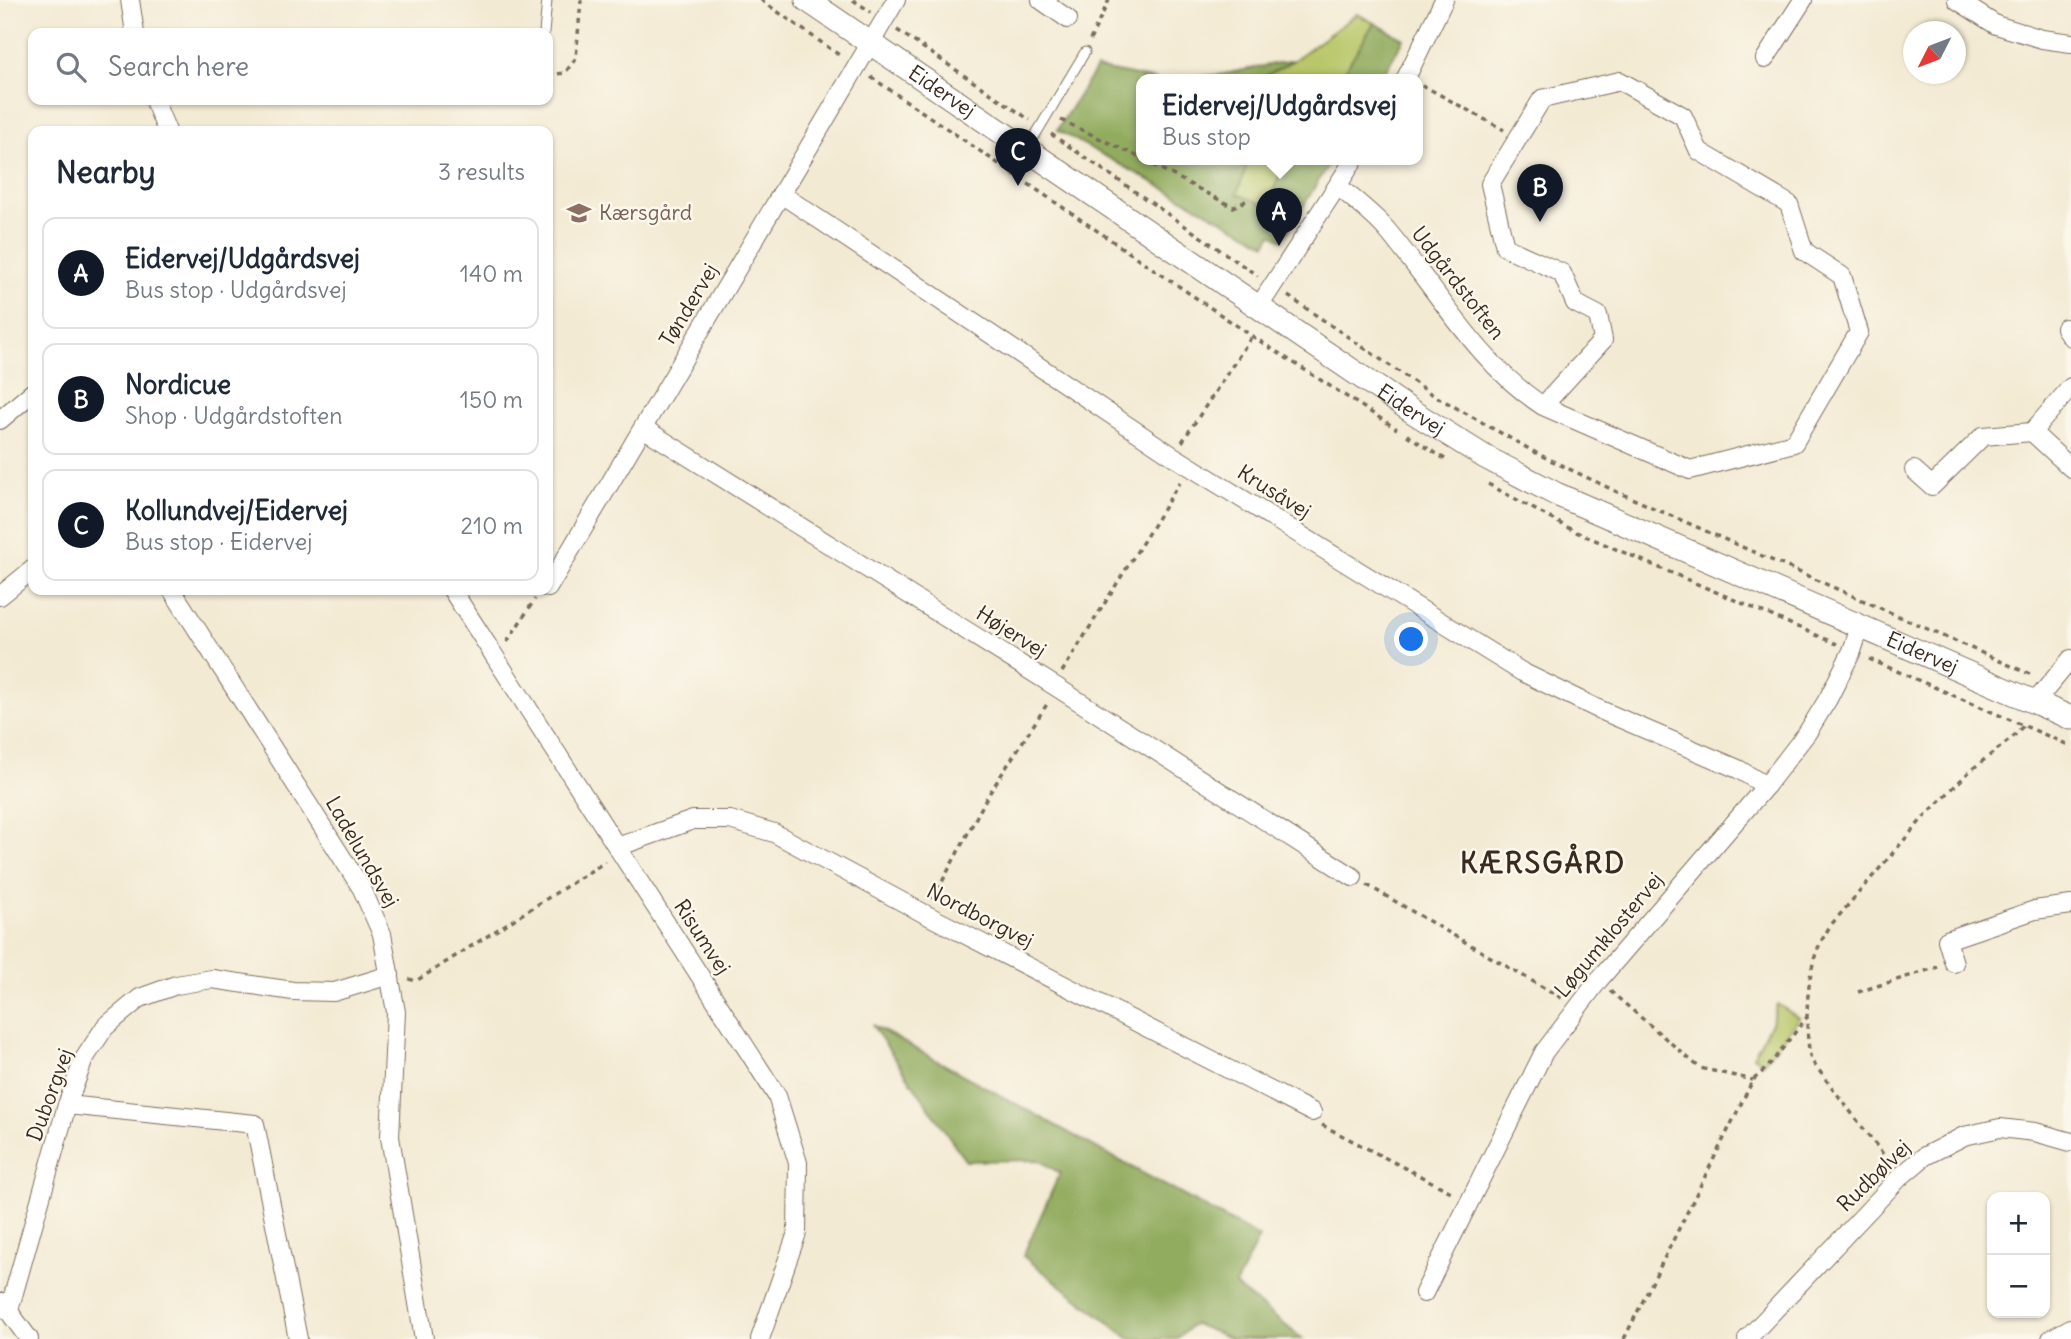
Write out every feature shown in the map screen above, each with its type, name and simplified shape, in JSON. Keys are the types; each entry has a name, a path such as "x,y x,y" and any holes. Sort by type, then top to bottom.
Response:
{"street":[{"path":"130,0 134,28"},
{"name":"Eidervej","path":"807,0 1258,308 1485,457 1556,494 2071,718"},
{"name":"Tøndervej","path":"553,575 896,0"},
{"path":"1041,0 1068,19"},
{"path":"1408,74 1444,0"},
{"path":"1765,60 1803,0"},
{"path":"1957,0 1996,25 2042,39 2071,43"},
{"name":"Udgårdstoften","path":"1338,186 1384,227 1491,362 1523,393 1543,406 1690,470 1794,443 1858,332 1842,276 1804,251 1789,204 1699,151 1683,116 1620,80 1542,99 1490,184 1506,247 1562,273 1575,303 1598,315 1603,340 1543,406"},
{"path":"156,105 165,126"},
{"path":"1258,308 1351,165"},
{"name":"Krusåvej","path":"781,194 1173,456 1522,672 1598,709 1738,769 1766,786"},
{"path":"1914,470 1932,486 1983,436 2032,432 2071,387"},
{"path":"0,421 28,396"},
{"name":"Højervej","path":"643,428 1353,877"},
{"path":"2032,432 2071,468"},
{"path":"0,596 28,573"},
{"name":"Ladelundsvej","path":"175,595 362,889 382,934 396,1013 390,1137 424,1339"},
{"name":"Risumvej","path":"455,595 776,1096 798,1163 797,1233 760,1339"},
{"name":"Løgumklostervej","path":"1424,1293 1544,1052 1598,981 1766,786 1807,733 1852,651 1860,627"},
{"path":"2035,702 2071,659"},
{"name":"Nordborgvej","path":"617,847 693,820 730,821 774,834 1312,1112"},
{"path":"1954,962 1947,940 2035,910 2071,905"},
{"name":"Duborgvej","path":"4,1305 67,1105 84,1059 105,1027 140,998 176,985 212,978 293,990 334,992 390,975"},
{"path":"67,1105 256,1124 298,1339"},
{"name":"Rudbølvej","path":"1747,1339 1900,1177 1925,1156 1964,1136 2000,1128 2035,1132 2071,1142"},
{"path":"4,1305 29,1339"},
{"path":"2051,1339 2071,1328"}],"lane":[{"path":"544,28 547,0"},
{"path":"1027,150 1085,52"}],"path":[{"path":"553,74 565,73 576,58 581,0"},
{"path":"853,0 1430,393 1538,454 1613,490 2050,683"},
{"path":"1085,52 1109,0"},
{"path":"1423,85 1518,138"},
{"path":"1048,114 1136,156"},
{"path":"1154,165 1233,208 1250,199"},
{"path":"1173,456 1252,336"},
{"path":"496,659 541,595"},
{"path":"1900,1177 1811,1060 1807,1042 1811,972 1818,947 1829,926 1923,818 1971,770 2012,738 2023,725"},
{"path":"390,975 416,981 604,863 617,847"},
{"path":"1353,877 1577,1007"},
{"path":"1858,992 1954,962"},
{"path":"1598,981 1700,1068 1753,1080"},
{"path":"1624,1339 1753,1080 1768,1067 1808,1016"},
{"path":"1312,1112 1322,1125 1469,1202"}],"green space":[{"path":"1357,14 1374,23 1343,74 1270,74 1294,60"},
{"path":"1374,23 1404,39 1384,74 1343,74"},
{"path":"1294,60 1270,74 1224,74"},
{"path":"1096,68 1136,76 1136,165 1246,165 1237,194 1267,206 1286,165 1328,165 1283,240 1272,234 1266,244 1057,130"},
{"path":"1245,165 1286,165 1268,206 1237,194"},
{"path":"1777,1004 1799,1018 1763,1063 1753,1056 1771,1023"},
{"path":"872,1025 1259,1237 1235,1286 1303,1339 1232,1339 1194,1324 1177,1339 1130,1339 1023,1256 1060,1173 1038,1160 966,1161"}],"place":[{"name":"Kollundvej/Eidervej","path":"1018,186"},
{"name":"Kærsgård","path":"579,213"},
{"name":"Nordicue","path":"1540,222"},
{"name":"Eidervej/Udgårdsvej","path":"1279,246"}],"district":[{"name":"KÆRSGÅRD","path":"1543,863"}]}
